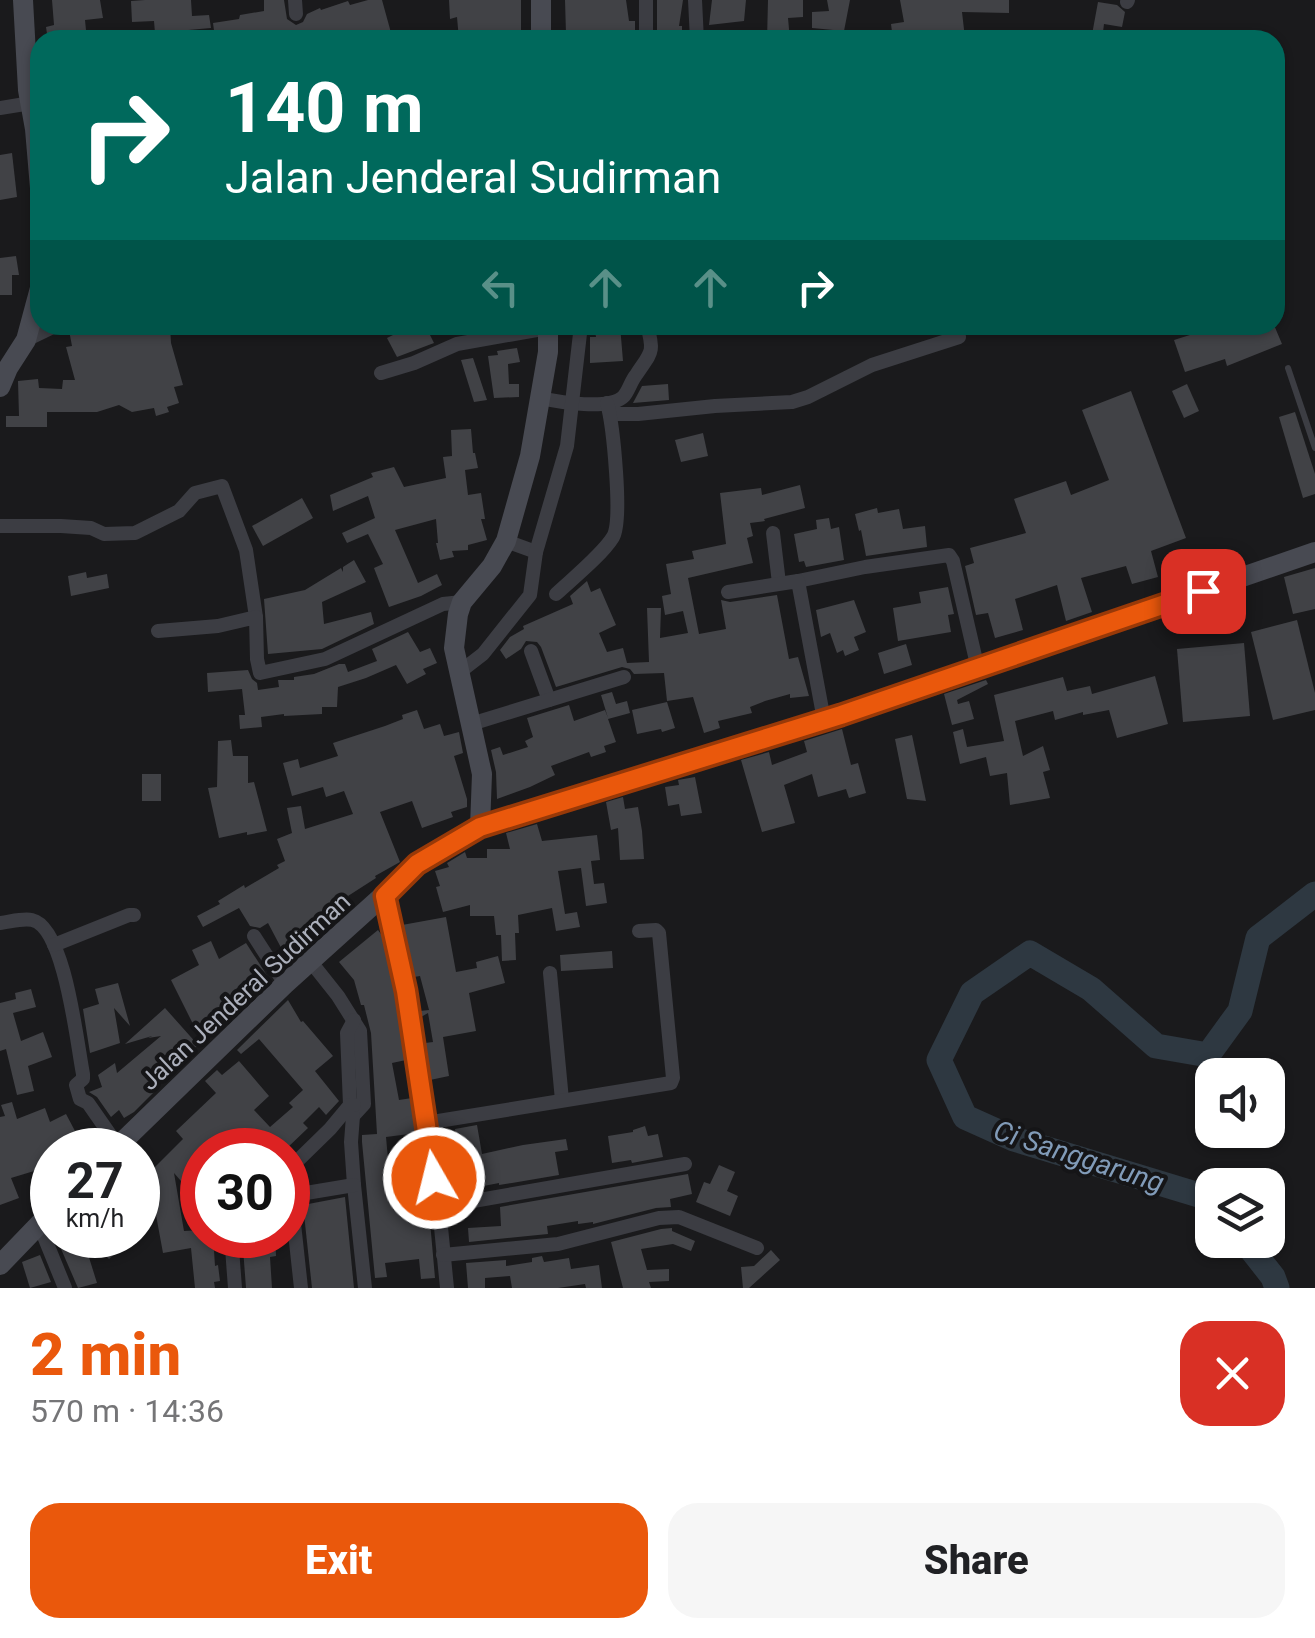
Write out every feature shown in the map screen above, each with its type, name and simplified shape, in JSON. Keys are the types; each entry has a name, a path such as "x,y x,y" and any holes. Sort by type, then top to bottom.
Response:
{"main road":[{"path":"23,0 30,90"},
{"path":"541,0 541,30"},
{"path":"0,386 30,325"},
{"path":"480,827 482,774 458,662 458,614 462,602 492,566 522,546 547,335"},
{"name":"Jalan Jenderal Sudirman","path":"137,1128 285,984 417,864 480,827 824,720 1315,552"},
{"path":"0,1265 30,1234"}],"street":[{"path":"646,0 646,30"},
{"path":"695,0 696,30"},
{"path":"0,108 30,103"},
{"path":"26,340 37,335"},
{"path":"381,373 457,344 502,335"},
{"path":"458,662 483,654 530,595 522,546 567,446 568,404 579,335"},
{"path":"556,594 610,542 617,528 609,408 624,396 650,357 649,335"},
{"path":"542,399 638,414 792,402 872,366 960,337"},
{"path":"0,526 135,533 178,511 193,494 222,486 246,550 260,673 325,659 438,606 462,602"},
{"path":"774,533 780,583"},
{"path":"728,592 949,556 978,669"},
{"path":"798,581 824,720"},
{"path":"158,631 218,626 256,617"},
{"path":"531,651 549,700"},
{"path":"471,724 624,677"},
{"path":"385,896 406,991 439,1206 447,1288"},
{"path":"54,945 134,916"},
{"path":"0,923 32,920 43,926 54,945 66,975 83,1077 76,1084 80,1099 88,1103 104,1128"},
{"path":"426,1122 671,1083 674,1078 659,933 639,932"},
{"path":"254,936 285,984"},
{"path":"311,962 354,1020 347,1032 356,1108 351,1142 366,1288"},
{"path":"550,973 562,1100"},
{"path":"310,1149 356,1108"},
{"path":"439,1206 685,1164"},
{"path":"310,1192 354,1185"},
{"path":"442,1255 558,1244 660,1218 679,1217 757,1248"},
{"path":"57,1258 65,1288"},
{"path":"233,1258 235,1288"},
{"path":"297,1258 301,1288"}],"lane":[{"path":"1288,368 1315,448"}],"building":[{"path":"52,0 100,0 103,18 85,20 86,30 46,30 54,25"},
{"path":"191,0 192,16 209,15 211,28 155,30 154,21 132,22 131,1"},
{"path":"264,0 284,0 287,19 296,25 320,8 348,1 350,5 382,0 390,30 214,30 213,23 264,11"},
{"path":"449,0 521,0 521,30 458,30 457,17 450,19"},
{"path":"565,0 626,0 629,21 635,21 635,30 566,30"},
{"path":"657,0 683,0 679,26 682,30 657,30"},
{"path":"712,0 746,0 744,21 709,25"},
{"path":"768,0 803,0 803,17 788,18 789,30 767,30"},
{"path":"827,0 850,0 844,30 812,28 812,12 829,11"},
{"path":"900,0 1009,0 1009,13 962,12 964,30 892,30 891,24 904,22"},
{"path":"1098,2 1117,5 1125,12 1122,27 1104,24 1103,30 1093,30"},
{"path":"12,153 17,197 0,200 0,155"},
{"path":"16,256 19,275 12,275 12,295 0,295 0,258"},
{"path":"70,335 171,335 183,385 174,387 179,403 156,416 154,408 132,412 119,405 97,412 47,412 47,427 6,427 6,416 19,416 18,381 38,379 39,388 62,389 63,380 75,380 66,347 72,346"},
{"path":"430,335 434,343 397,357 387,338"},
{"path":"621,335 623,361 590,363 590,337"},
{"path":"1190,335 1278,335 1282,344 1227,366 1225,359 1185,372 1174,340"},
{"path":"517,348 520,362 508,364 509,384 519,384 519,397 494,398 488,356"},
{"path":"473,358 487,400 474,402 461,360"},
{"path":"668,384 669,400 633,403 642,386"},
{"path":"1187,384 1199,411 1184,418 1172,391"},
{"path":"1131,391 1186,538 1151,551 1158,577 1132,584 1126,566 1081,578 1092,612 1066,621 1057,585 1015,599 1023,630 995,638 988,613 976,615 965,566 974,563 970,548 1026,533 1014,499 1066,481 1071,495 1109,480 1082,410"},
{"path":"1295,412 1315,474 1315,494 1303,498 1279,417"},
{"path":"471,429 478,468 465,470 468,495 481,493 485,519 481,519 487,540 468,545 468,550 452,551 454,557 440,560 436,519 395,530 418,583 437,574 442,585 389,607 374,568 383,564 368,534 347,543 342,533 375,518 368,496 333,511 330,495 373,477 371,473 394,467 404,487 446,478 443,457 452,456 451,430"},
{"path":"703,433 708,456 681,462 675,440"},
{"path":"800,485 805,508 750,523 753,536 747,538 753,563 688,578 699,634 726,629 721,600 777,595 789,659 798,657 809,696 790,698 790,694 765,701 750,707 752,713 718,721 720,728 704,733 693,697 667,701 664,673 634,674 622,667 556,687 537,642 526,641 506,659 500,650 523,626 573,604 570,596 587,581 591,592 600,588 616,625 599,633 607,652 623,648 627,663 649,662 647,608 661,608 660,638 688,633 683,611 665,615 662,596 671,594 666,564 694,559 692,551 726,544 720,493 761,488 762,495"},
{"path":"302,498 313,518 263,546 252,526"},
{"path":"877,508 878,513 899,509 903,529 925,526 927,547 866,556 855,514"},
{"path":"829,518 831,529 839,527 844,560 806,567 804,561 799,562 794,534 817,529 816,520"},
{"path":"354,560 366,582 322,602 324,624 371,612 374,624 322,649 268,654 264,599 305,590 341,568 343,572 343,567"},
{"path":"1315,568 1315,609 1293,614 1284,577"},
{"path":"86,572 87,578 107,574 109,588 71,596 68,576"},
{"path":"948,587 954,614 948,615 951,632 898,641 893,608 921,603 919,592"},
{"path":"854,600 866,632 854,637 859,650 845,656 843,650 837,653 830,633 821,637 816,610"},
{"path":"1297,620 1315,693 1315,710 1273,720 1251,632"},
{"path":"408,632 420,652 430,648 437,663 423,669 426,674 407,684 396,665 338,687 337,707 322,707 322,714 261,717 262,727 240,729 239,715 245,715 242,689 208,692 207,673 248,670 258,690 279,687 278,680 294,680 339,664 345,664 348,672 377,661 372,649"},
{"path":"1244,643 1250,716 1183,722 1177,649"},
{"path":"906,644 912,665 884,674 878,653"},
{"path":"1155,676 1168,724 1117,738 1109,710 1055,720 1053,711 1015,721 1023,756 1043,746 1050,770 1043,772 1050,798 1010,805 1007,773 990,776 986,757 960,764 953,732 963,729 967,747 1004,741 994,695 1063,677 1067,691 1090,686 1092,694"},
{"path":"986,680 988,684 957,700 958,704 969,701 974,719 952,725 944,694"},
{"path":"612,692 616,704 627,701 630,713 608,719 616,742 604,746 606,752 591,757 589,752 551,766 555,775 497,799 491,750 500,747 503,755 528,747 525,741 533,737 527,718 569,705 574,721 605,710 608,718 601,695"},
{"path":"667,702 675,728 637,734 632,710"},
{"path":"417,710 424,729 440,724 444,736 459,732 463,753 454,756 467,807 451,812 453,817 422,828 412,801 380,812 400,862 348,896 353,904 296,941 301,951 287,959 268,923 260,928 250,926 239,908 203,927 197,916 285,861 277,839 292,833 287,808 301,806 305,829 353,814 344,791 326,797 323,787 292,796 283,763 298,759 300,768 338,756 333,743 403,719 402,715"},
{"path":"842,729 851,765 858,763 866,793 849,798 846,789 818,797 812,774 784,785 795,823 762,832 741,760 769,752 772,765 807,752 804,741"},
{"path":"912,735 926,801 907,799 895,739"},
{"path":"231,740 233,756 248,756 248,783 254,782 267,831 219,838 208,788 217,787 218,741"},
{"path":"142,774 161,774 161,801 142,801"},
{"path":"695,777 702,813 681,816 679,804 668,806 665,787"},
{"path":"623,797 625,809 638,807 644,859 620,860 618,828 611,830 606,802"},
{"path":"537,824 542,841 597,835 600,860 591,861 594,884 604,883 607,903 586,906 581,868 558,871 565,914 577,912 580,927 556,931 552,908 518,915 516,960 502,961 501,935 496,935 494,916 470,916 470,905 443,912 435,871 449,867 447,863 465,852 467,858 487,858 487,849 510,849 506,833"},
{"path":"446,917 456,972 477,968 476,962 498,956 505,983 469,993 476,1031 443,1037 449,1076 430,1080 425,1043 433,1042 428,1013 421,1017 420,1011 429,1010 420,976 414,977 402,925"},
{"path":"378,930 396,993 406,1060 392,1063 399,1100 412,1098 417,1133 386,1137 388,1159 421,1157 427,1196 420,1197 422,1211 429,1210 435,1278 421,1279 419,1259 385,1263 387,1277 375,1278 362,1142 362,1135 377,1134 371,1033 354,980 339,962"},
{"path":"211,941 219,959 246,943 270,980 264,983 259,975 236,989 244,1005 197,1032 171,980 199,965 192,950"},
{"path":"612,951 613,968 561,971 560,955"},
{"path":"118,983 130,1026 114,1008 120,1043 90,1053 83,1009 99,1004 95,989"},
{"path":"31,989 36,1007 13,1013 21,1041 43,1032 52,1057 28,1066 34,1091 17,1095 6,1049 0,1051 0,1003"},
{"path":"288,1000 301,1022 333,1056 315,1071 339,1101 326,1115 319,1107 303,1123 308,1128 180,1128 180,1136 176,1131 216,1093 205,1081 217,1070 222,1075 239,1061 269,1096 254,1110 270,1127 293,1107 289,1103 303,1090 259,1039 241,1054 237,1050"},
{"path":"165,1008 198,1045 155,1084 158,1088 134,1112 124,1118 119,1110 111,1117 89,1092 102,1087 98,1075 115,1063 117,1073 161,1036 125,1044"},
{"path":"12,1102 17,1119 45,1108 50,1122 66,1114 73,1128 30,1128 30,1172 11,1178 19,1198 0,1205 0,1117 5,1116 1,1105"},
{"path":"477,1125 482,1154 566,1139 568,1150 555,1152 559,1175 458,1191 453,1169 461,1168 455,1129"},
{"path":"645,1126 648,1136 658,1134 663,1157 612,1163 608,1136"},
{"path":"180,1142 180,1180 174,1173 180,1208 180,1250 163,1253 160,1237 160,1162"},
{"path":"719,1165 735,1172 727,1191 738,1196 730,1216 696,1202 704,1182 710,1184"},
{"path":"688,1174 692,1194 670,1199 671,1207 593,1224 578,1221 547,1226 548,1234 469,1242 468,1228 501,1226 500,1207"},
{"path":"345,1197 354,1288 312,1288 310,1204"},
{"path":"672,1228 695,1241 691,1251 673,1244 641,1249 647,1270 669,1269 669,1281 649,1282 651,1288 623,1288 611,1242"},
{"path":"771,1250 780,1260 749,1288 743,1288 741,1267 754,1266"},
{"path":"542,1256 544,1262 569,1258 571,1269 599,1265 602,1288 586,1288 585,1284 512,1288 510,1276 485,1278 485,1288 468,1288 466,1263 506,1260 506,1266 532,1262 532,1258"},
{"path":"41,1258 51,1282 30,1288 22,1262"},
{"path":"65,1258 89,1258 97,1283 78,1288"},
{"path":"192,1258 214,1258 220,1281 214,1282 215,1288 195,1288"},
{"path":"244,1258 270,1258 272,1288 246,1288"}],"waterway":[{"name":"Ci Sanggarung","path":"1195,1194 1014,1139 965,1117 939,1060 972,993 1030,953 1091,989 1156,1046 1208,1055 1240,1011 1258,938 1315,894"},
{"name":"Ci Sanggarung","path":"1258,1258 1277,1288"}],"route":[{"path":"434,1178 406,991 385,896 417,864 480,827 841,715 1203,591"}]}
